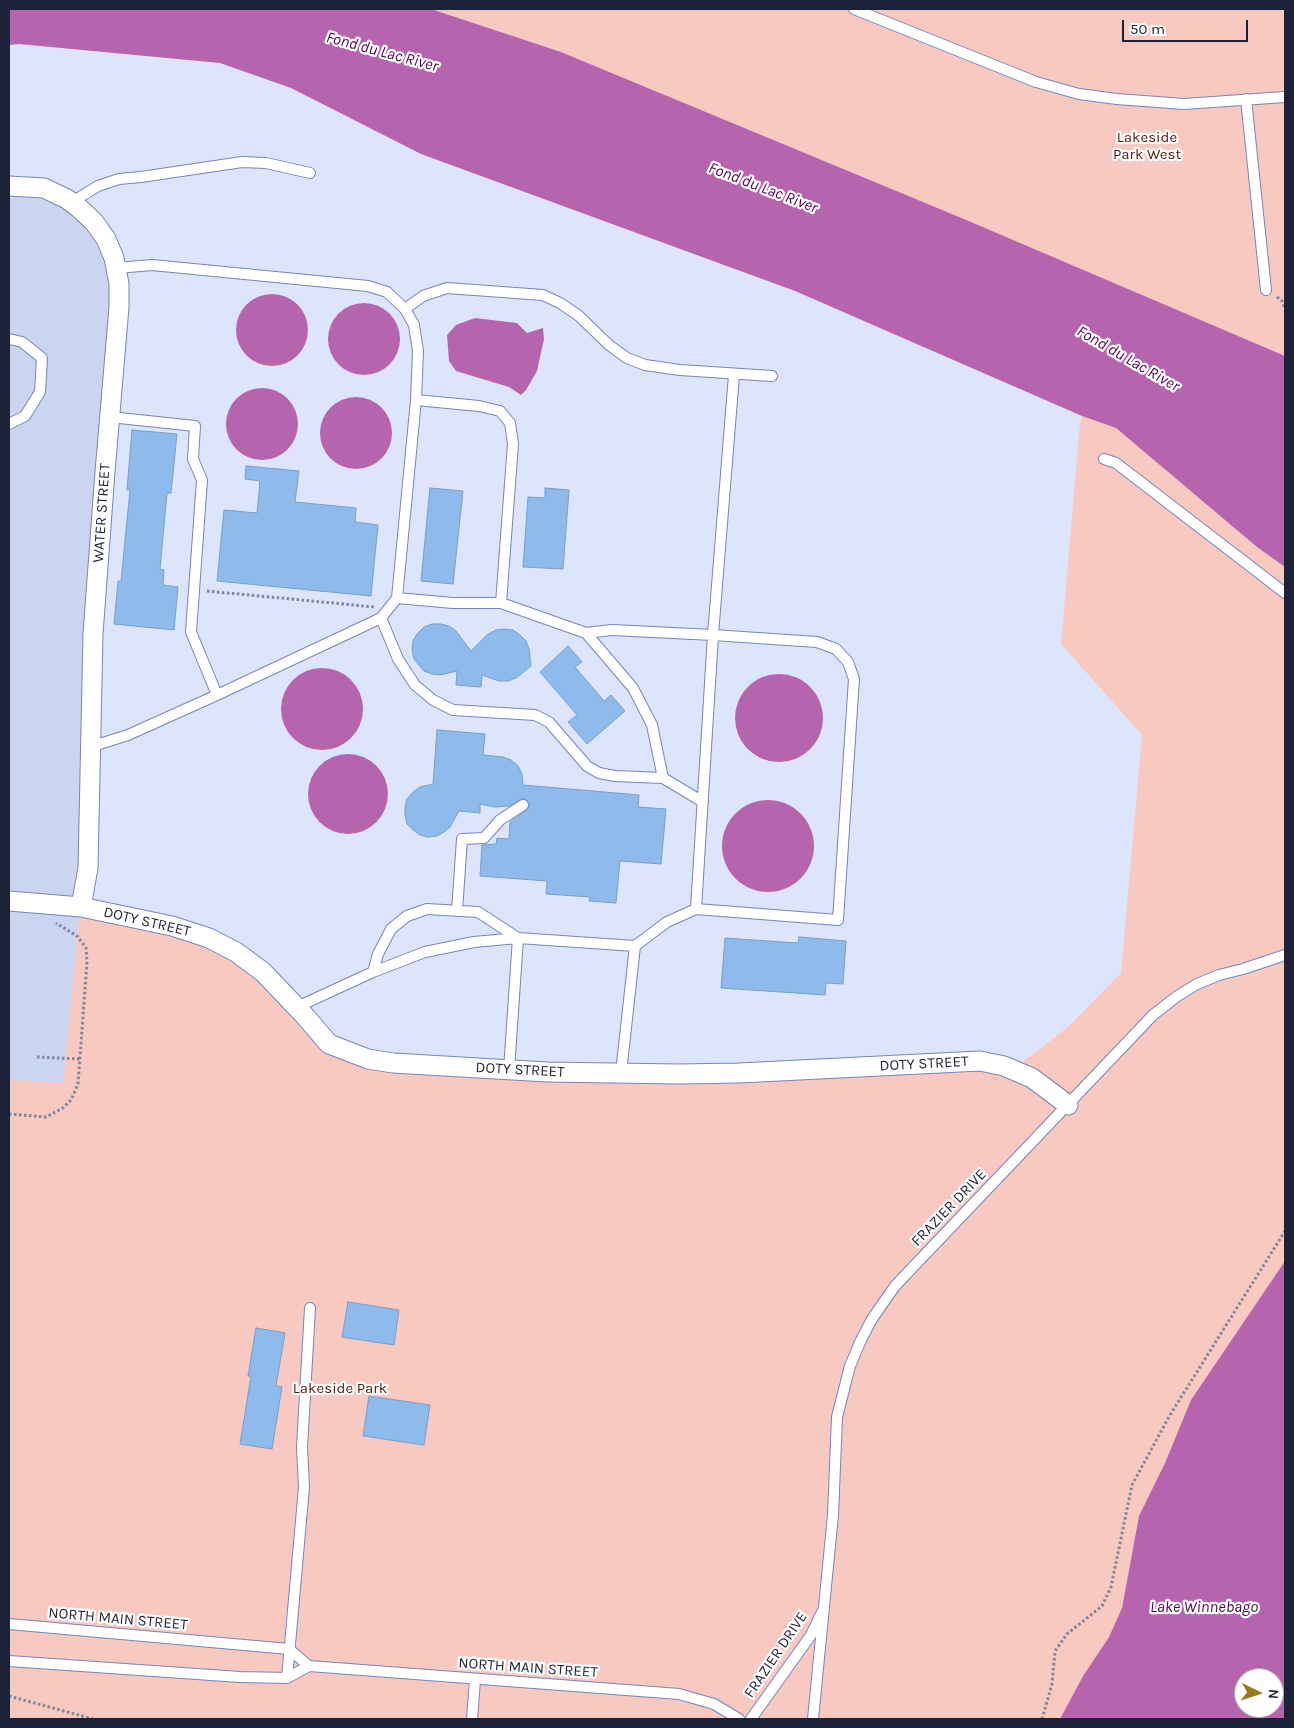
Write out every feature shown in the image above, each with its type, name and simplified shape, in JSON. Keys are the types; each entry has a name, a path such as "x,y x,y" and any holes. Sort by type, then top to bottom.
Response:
{"street":[{"name":"WATER STREET","path":"9,186 44,188 72,202 97,226 110,249 117,268 120,299 93,634 88,868 81,907"},
{"name":"DOTY STREET","path":"9,901 81,907 172,926 209,938 236,952 263,972 329,1044 368,1059 393,1063 509,1070 621,1073 739,1073 980,1061 1004,1066 1032,1078 1068,1105"}],"lane":[{"path":"854,9 1036,82 1079,94 1184,104 1285,97"},
{"path":"1246,99 1266,290"},
{"path":"72,202 98,186 119,179 242,162 266,163 310,173"},
{"path":"90,747 128,735 381,618 397,598 416,400 418,351 414,326 405,308 387,292 368,286 152,265 117,268"},
{"path":"405,308 423,296 447,288 543,295 560,303 579,316 609,345 627,358 645,365 734,375 772,376"},
{"path":"9,339 22,342 42,358 40,392 25,416 9,424"},
{"path":"696,910 714,635 734,375"},
{"path":"416,400 486,407 500,411 510,423 514,444 501,603"},
{"path":"110,417 195,426 192,459 202,480 191,632 217,695"},
{"path":"1104,459 1116,463 1285,593"},
{"path":"296,1007 373,972 425,952 474,942 518,938 635,946 668,922 696,910 838,920 854,679 848,662 836,649 818,642 714,635 612,630 586,633 501,603 453,603 397,598"},
{"path":"381,618 398,659 410,678 415,685 433,700 453,710 535,715 549,722 587,766 599,773 615,776 663,778 703,802"},
{"path":"586,633 633,688 652,725 663,778"},
{"path":"456,911 462,839 484,838 500,820 523,805"},
{"path":"373,972 378,954 391,929 407,916 427,909 478,912 518,938"},
{"path":"509,1070 518,938"},
{"path":"621,1073 635,946"},
{"name":"FRAZIER DRIVE","path":"813,1719 833,1516 837,1417 846,1375 860,1340 872,1319 895,1286 1153,1015 1176,996 1213,977 1285,955"},
{"path":"287,1678 304,1487 302,1447 310,1308"},
{"name":"FRAZIER DRIVE","path":"751,1719 811,1635 825,1606"},
{"name":"NORTH MAIN STREET","path":"9,1624 289,1649"},
{"path":"9,1661 240,1677 287,1678 309,1666 289,1649"},
{"name":"NORTH MAIN STREET","path":"309,1666 679,1694 714,1704 739,1719"},
{"path":"472,1719 475,1680"}],"path":[{"path":"194,589 389,608"},
{"path":"9,1114 46,1118 63,1108 71,1100 78,1084 87,962 86,948 77,936 49,921"},
{"path":"37,1057 80,1059"},
{"path":"1042,1719 1052,1684 1055,1651 1067,1634 1102,1606 1111,1587 1132,1484 1170,1415 1285,1231"},
{"path":"9,1696 93,1719"}],"shaded area":[{"path":"9,187 67,199 114,258 81,907 63,1083 9,1080"}],"green space":[{"name":"Lakeside Park West","path":"431,9 1285,9 1285,356 964,219 561,52"},
{"name":"Lakeside Park","path":"1082,416 1116,428 1257,547 1285,567 1285,1261 1191,1400 1165,1463 1139,1516 1122,1608 1109,1637 1083,1676 1060,1719 9,1719 9,1080 63,1083 81,907 209,938 348,1052 509,1070 956,1062 1016,1071 1024,1061 1069,1026 1121,973 1142,735 1061,644"}],"water":[{"name":"Fond du Lac River","path":"9,9 431,9 561,52 964,219 1285,356 1285,567 1257,547 1116,428 1082,416 795,291 421,154 291,88 220,63 19,44 9,45"},
{"path":"272,294 292,300 302,310 308,330 302,350 292,360 272,366 252,360 242,350 236,330 242,310 252,300"},
{"path":"364,303 384,309 394,319 400,339 394,359 384,369 364,375 344,369 334,359 328,339 334,319 344,309"},
{"path":"475,318 517,323 527,333 543,328 544,339 537,371 521,395 509,387 456,371 449,361 447,335 456,325"},
{"path":"269,388 288,398 296,410 298,424 296,438 288,450 276,458 255,460 236,450 228,438 226,417 236,398 248,390"},
{"path":"363,397 382,407 390,419 392,433 390,447 382,459 370,467 349,469 330,459 322,447 320,426 330,407 342,399"},
{"path":"322,668 338,671 351,680 360,693 363,709 360,725 351,738 338,747 322,750 306,747 293,738 284,725 281,709 284,693 293,680 306,671"},
{"path":"770,674 788,674 804,681 816,693 823,709 823,727 816,743 804,755 788,762 770,762 754,755 742,743 735,727 735,709 742,693 754,681"},
{"path":"340,754 356,754 377,765 388,786 388,802 377,823 356,834 340,834 326,828 314,816 308,802 308,786 314,772 326,760"},
{"path":"768,800 786,803 801,813 811,828 814,846 811,864 801,879 786,889 768,892 750,889 735,879 725,864 722,846 725,828 735,813 750,803"},
{"name":"Lake Winnebago","path":"1285,1261 1285,1719 1060,1719 1083,1676 1109,1637 1122,1608 1139,1516 1165,1463 1191,1400"}],"building":[{"path":"132,430 177,434 171,493 167,493 160,569 164,570 163,585 178,587 174,630 114,624 118,581 121,581 130,490 127,490"},
{"path":"246,466 299,471 295,502 356,508 355,522 378,525 371,596 217,581 224,510 257,513 260,481 245,479"},
{"path":"430,488 463,491 453,584 421,581"},
{"path":"545,488 569,490 563,569 523,567 528,497 545,498"},
{"path":"432,624 449,626 456,631 471,651 488,634 496,630 513,630 526,641 531,666 516,678 508,681 499,681 482,675 481,687 456,685 457,671 440,675 432,674 424,671 414,659 413,641 424,627"},
{"path":"568,646 582,662 575,667 604,701 611,695 625,711 587,744 568,722 577,715 540,672"},
{"path":"437,730 485,734 483,755 503,757 511,760 518,766 522,774 523,785 639,795 638,807 666,809 661,864 620,861 616,903 589,901 590,897 546,894 547,881 480,876 482,845 496,844 497,838 509,839 510,822 527,810 530,804 523,798 509,806 495,807 480,804 480,813 459,811 450,827 437,836 428,837 420,835 413,830 407,824 405,807 407,799 413,792 420,787 433,784"},
{"path":"799,937 846,941 843,984 826,983 825,995 721,988 725,938 798,943"},
{"path":"348,1302 399,1310 394,1345 342,1337"},
{"path":"256,1328 285,1333 276,1386 282,1387 272,1449 240,1444 251,1376 248,1376"},
{"path":"369,1396 430,1405 424,1445 363,1436"}]}
